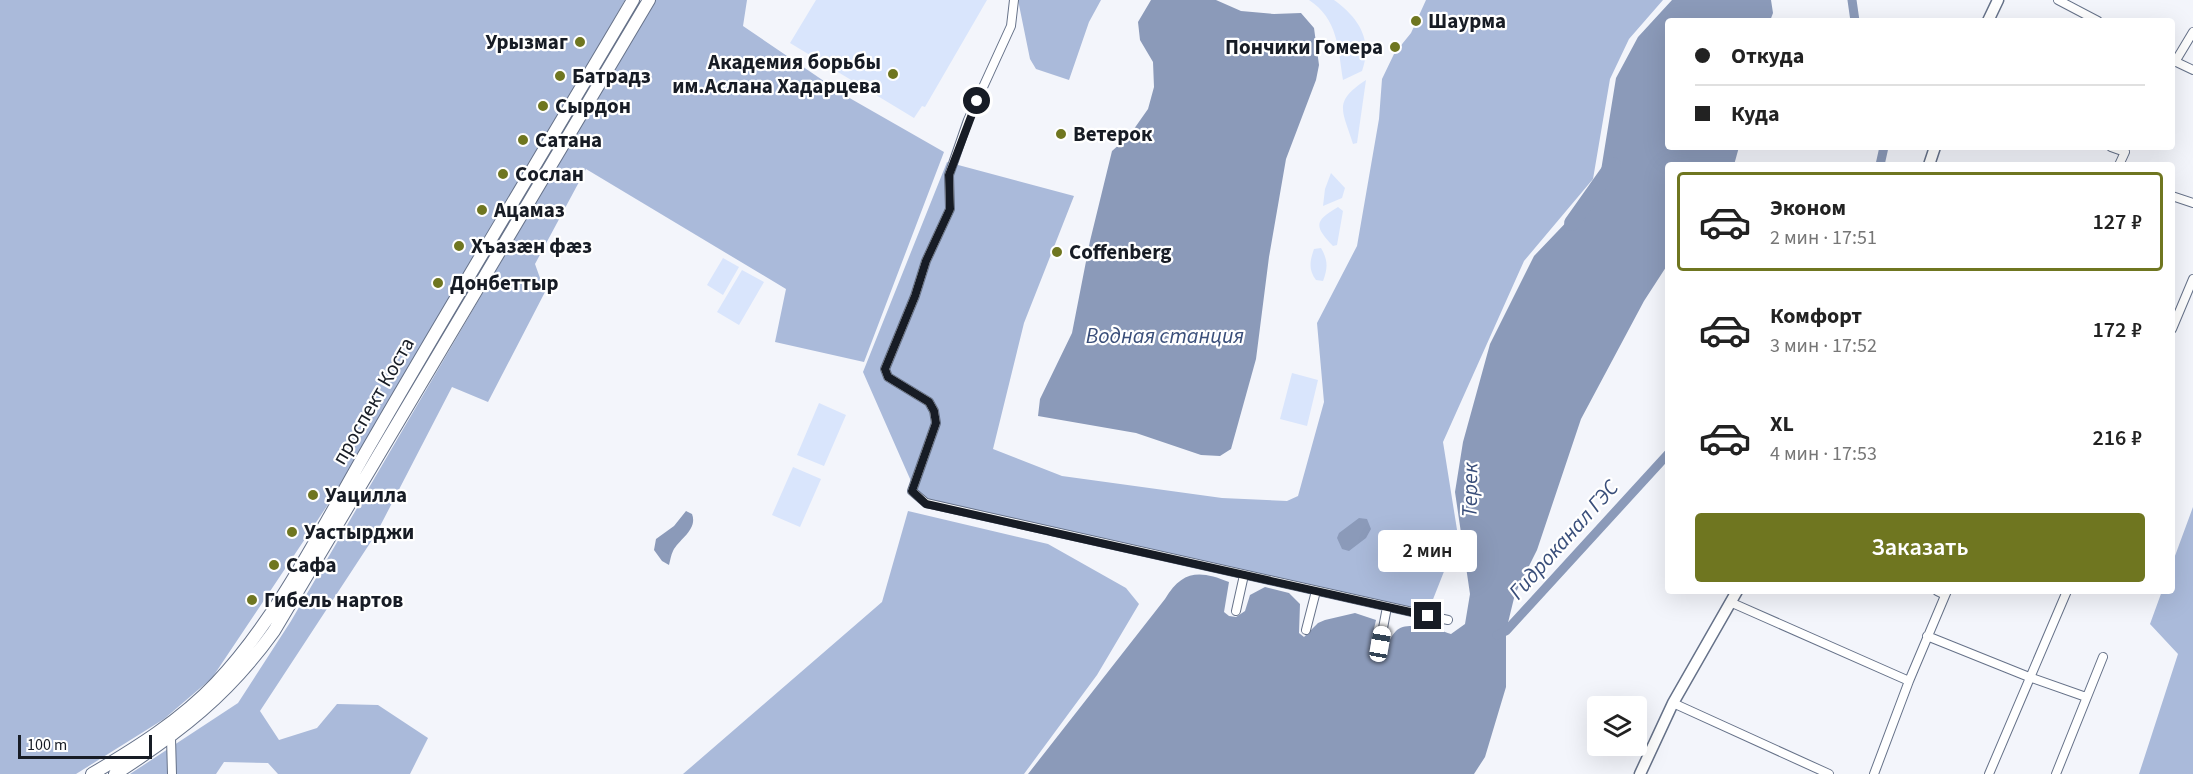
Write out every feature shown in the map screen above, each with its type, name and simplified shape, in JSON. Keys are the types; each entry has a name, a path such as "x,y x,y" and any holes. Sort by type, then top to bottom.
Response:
{"main road":[{"name":"проспект Коста","path":"92,774 168,725 214,685 248,647 315,541 374,437 633,0"},
{"name":"проспект Коста","path":"115,774 171,738 225,691 251,663 274,631 649,0"}],"street":[{"path":"1014,0 1011,26 968,120 949,175 950,209 926,261 915,296 885,369 888,377 929,402 934,411 936,423 912,491 926,504 1449,620"},
{"path":"1989,18 1998,0"},
{"path":"2058,0 2092,18"},
{"path":"2175,58 2193,32"},
{"path":"2175,62 2193,70"},
{"path":"2119,150 2124,152 2120,162"},
{"path":"2175,197 2193,203"},
{"path":"2175,322 2193,279"},
{"path":"1236,611 1244,575"},
{"path":"1306,630 1316,591"},
{"path":"1640,774 1673,703 1735,594"},
{"path":"1874,774 1909,681 1946,594"},
{"path":"1989,774 2066,594"},
{"path":"1730,602 1909,681"},
{"path":"1380,644 1387,607"},
{"path":"1928,636 2029,677 2086,697"},
{"path":"2056,774 2103,657"},
{"path":"1673,703 1829,774"},
{"path":"171,738 172,774"}],"shaded area":[{"path":"0,0 625,0 509,203 335,494 212,678 164,719 76,774 0,774"},
{"path":"654,0 747,0 743,26 846,96 944,152 864,362 775,342 786,289 586,169 535,264 545,292 488,402 452,387 376,534 260,711 279,740 317,728 337,704 378,705 428,738 410,774 278,774 268,763 224,762 216,774 130,774 238,703 291,621"},
{"name":"Академия борьбы им.Аслана Хадарцева","path":"816,0 987,0 925,107 922,106 914,118 790,43"},
{"path":"1018,0 1101,0 1089,22 1069,80 1036,69 1030,59"},
{"path":"1309,0 1334,0 1357,22 1365,40 1366,49 1362,71 1343,80 1338,46 1331,25 1319,8"},
{"path":"1426,0 1663,0 1629,39 1610,79 1593,179 1524,261 1443,442 1458,536 1428,612 918,497 863,372 947,162 1074,196 1024,323 993,449 1062,476 1222,498 1287,501 1298,496 1324,402 1317,323 1357,246 1379,119 1382,79 1394,54 1411,33"},
{"path":"1366,80 1357,143 1353,144 1344,115 1344,101 1355,88"},
{"path":"1331,173 1345,188 1342,198 1323,206 1325,189"},
{"path":"1338,207 1343,211 1337,245 1333,246 1322,233 1319,224 1324,216"},
{"path":"1321,248 1326,264 1323,281 1316,280 1310,265 1314,249"},
{"path":"723,258 739,267 723,295 707,285"},
{"path":"742,270 764,282 739,325 717,312"},
{"path":"1292,373 1318,380 1307,426 1280,419"},
{"path":"819,403 846,415 824,466 797,455"},
{"path":"793,467 821,479 800,527 772,515"},
{"path":"2193,507 2193,774 2139,774 2178,654 2150,624 2161,594 2175,594 2175,556"},
{"path":"908,511 1048,544 1126,588 1139,604 1097,675 1024,774 683,774 882,602"}],"water":[{"name":"Водная станция","path":"1151,0 1216,0 1241,11 1274,14 1301,13 1314,28 1319,65 1316,80 1286,159 1269,257 1256,359 1231,449 1220,456 1201,455 1136,433 1038,416 1040,399 1072,333 1090,241 1112,151 1129,136 1148,109 1154,87 1153,62 1140,40 1138,22"},
{"path":"1672,0 1771,0 1773,13 1771,18 1665,18 1665,150 1738,150 1735,162 1665,162 1665,269 1644,301 1581,419 1537,550 1515,594 1506,631 1506,687 1485,757 1474,774 1028,774 1171,589 1178,582 1192,575 1200,574 1229,582 1224,612 1229,616 1236,617 1245,611 1250,595 1265,587 1289,593 1300,604 1299,633 1304,637 1318,623 1355,613 1376,620 1371,642 1372,649 1386,647 1396,631 1407,626 1423,627 1451,634 1465,624 1470,594 1455,492 1463,442 1490,344 1534,256 1598,189 1616,78 1638,37"},
{"path":"686,511 692,514 692,525 673,551 669,565 662,561 654,550 656,539 674,526"},
{"path":"1359,518 1367,519 1371,529 1366,538 1349,551 1342,549 1337,538 1339,533"}],"waterway":[{"name":"Гидроканал ГЭС","path":"1852,0 1855,18"},
{"name":"Гидроканал ГЭС","path":"1881,162 1883,150"},
{"name":"Терек","path":"1572,223 1613,165"},
{"name":"Гидроканал ГЭС","path":"1497,635 1506,631 1665,457"}],"place":[{"name":"Шаурма","path":"1416,21"},
{"name":"Урызмаг","path":"580,42"},
{"name":"Пончики Гомера","path":"1395,47"},
{"name":"Академия борьбы им.Аслана Хадарцева","path":"893,74"},
{"name":"Батрадз","path":"560,76"},
{"name":"Сырдон","path":"543,106"},
{"name":"Ветерок","path":"1061,134"},
{"name":"Сатана","path":"523,140"},
{"name":"Сослан","path":"503,174"},
{"name":"Ацамаз","path":"482,210"},
{"name":"Хъазæн фæз","path":"459,246"},
{"name":"Coffenberg","path":"1057,252"},
{"name":"Донбеттыр","path":"438,283"},
{"name":"Уацилла","path":"313,495"},
{"name":"Уастырджи","path":"292,532"},
{"name":"Сафа","path":"274,565"},
{"name":"Гибель нартов","path":"252,600"}],"route":[{"path":"977,101 949,175 950,209 926,261 915,296 885,369 888,377 929,402 934,411 936,423 912,491 926,504 1428,616"}]}
